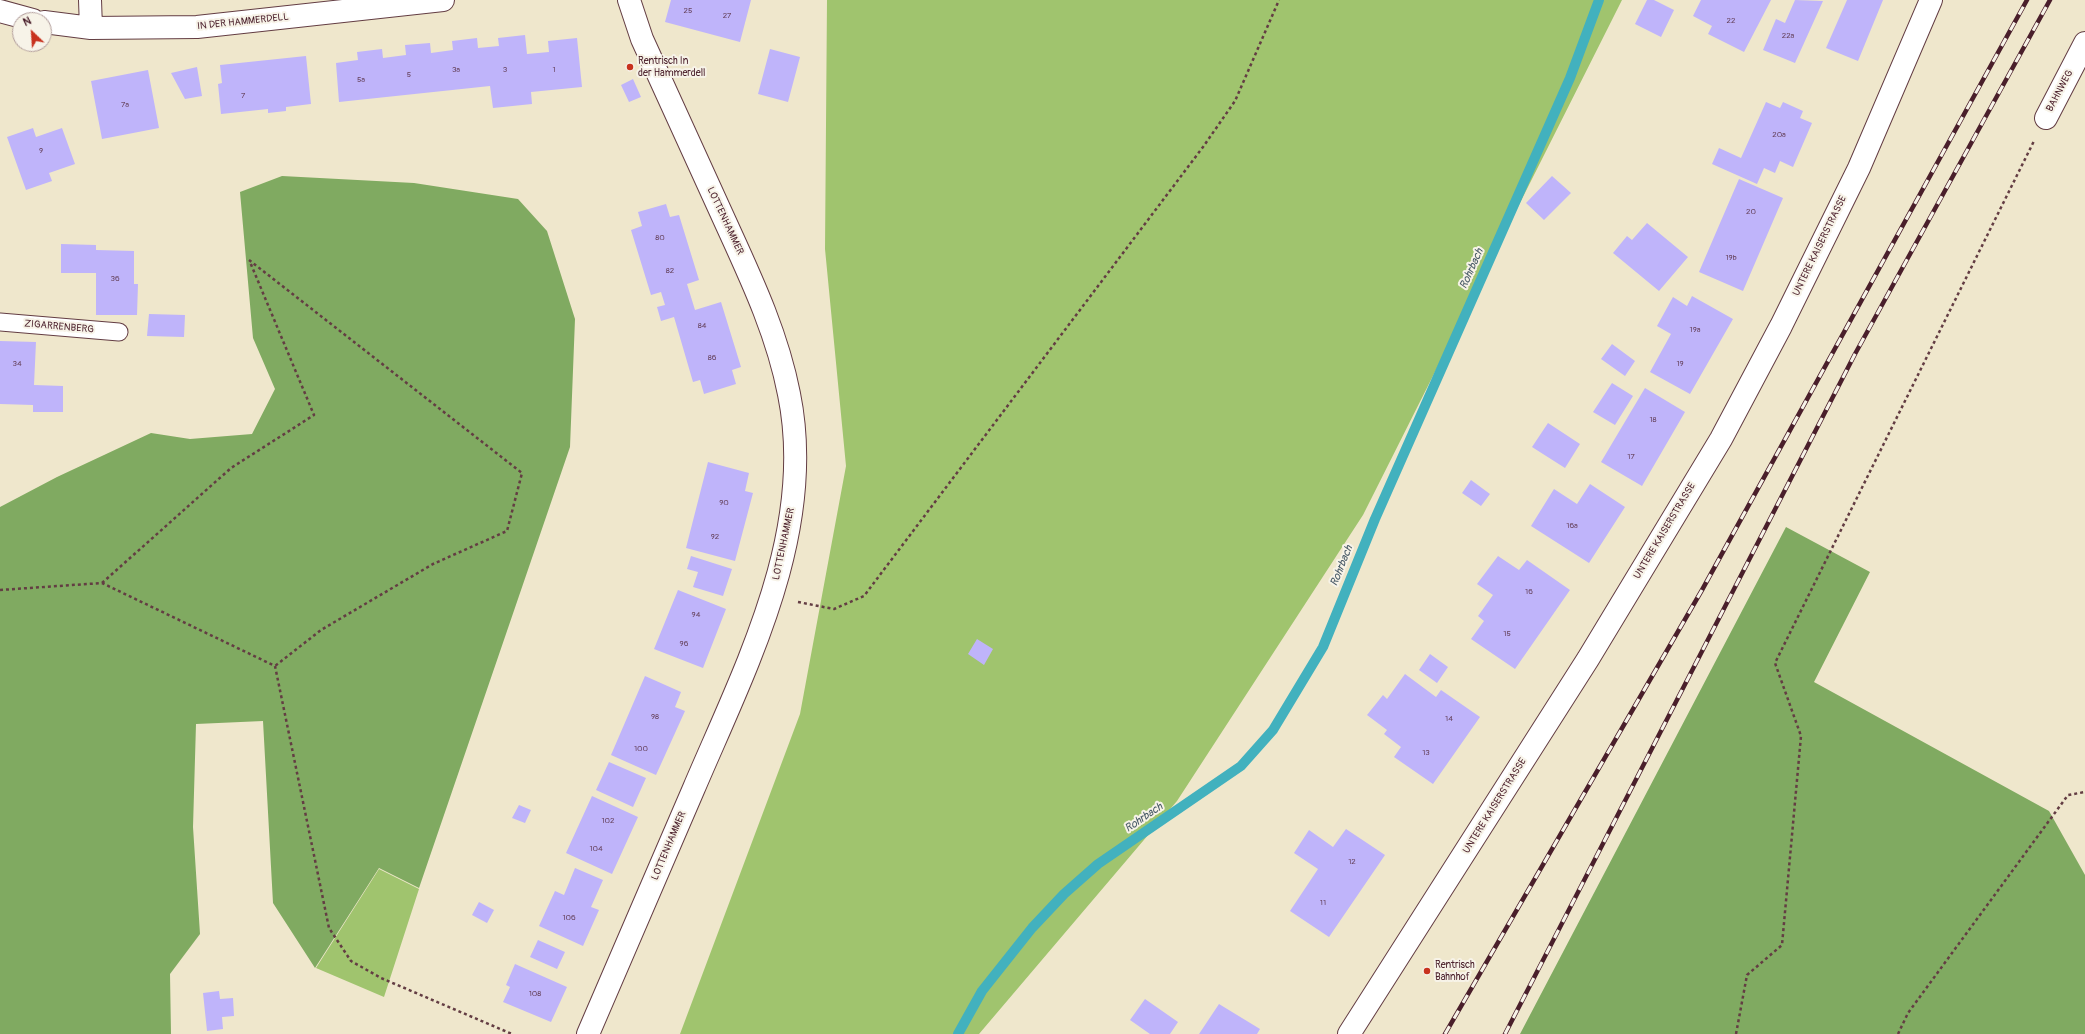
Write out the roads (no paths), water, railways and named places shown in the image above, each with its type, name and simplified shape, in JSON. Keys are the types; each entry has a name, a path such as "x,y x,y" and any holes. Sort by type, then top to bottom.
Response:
{"street":[{"path":"90,0 91,28"},
{"name":"IN DER HAMMERDELL","path":"52,23 91,28 197,27 443,0"},
{"name":"LOTTENHAMMER","path":"588,1034 733,697 772,597 786,546 794,500 794,438 790,396 777,344 758,293 642,39 629,0"},
{"name":"UNTERE KAISERSTRASSE","path":"1349,1034 1588,659 1721,439 1780,326 1859,168 1931,0"},
{"path":"0,11 12,14"},
{"name":"BAHNWEG","path":"2046,118 2085,43"}],"lane":[{"name":"ZIGARRENBERG","path":"0,322 119,332"}],"waterway":[{"name":"Rohrbach","path":"958,1034 982,991 1032,928 1064,894 1098,864 1241,766 1273,730 1323,647 1375,519 1570,78 1599,0"}],"railway":[{"path":"1445,1034 1702,590 2027,0"},
{"path":"1505,1034 1855,354 2050,0"}],"place":[{"name":"Rentrisch In der Hammerdell","path":"630,67"},
{"name":"Rentrisch Bahnhof","path":"1427,971"}]}
